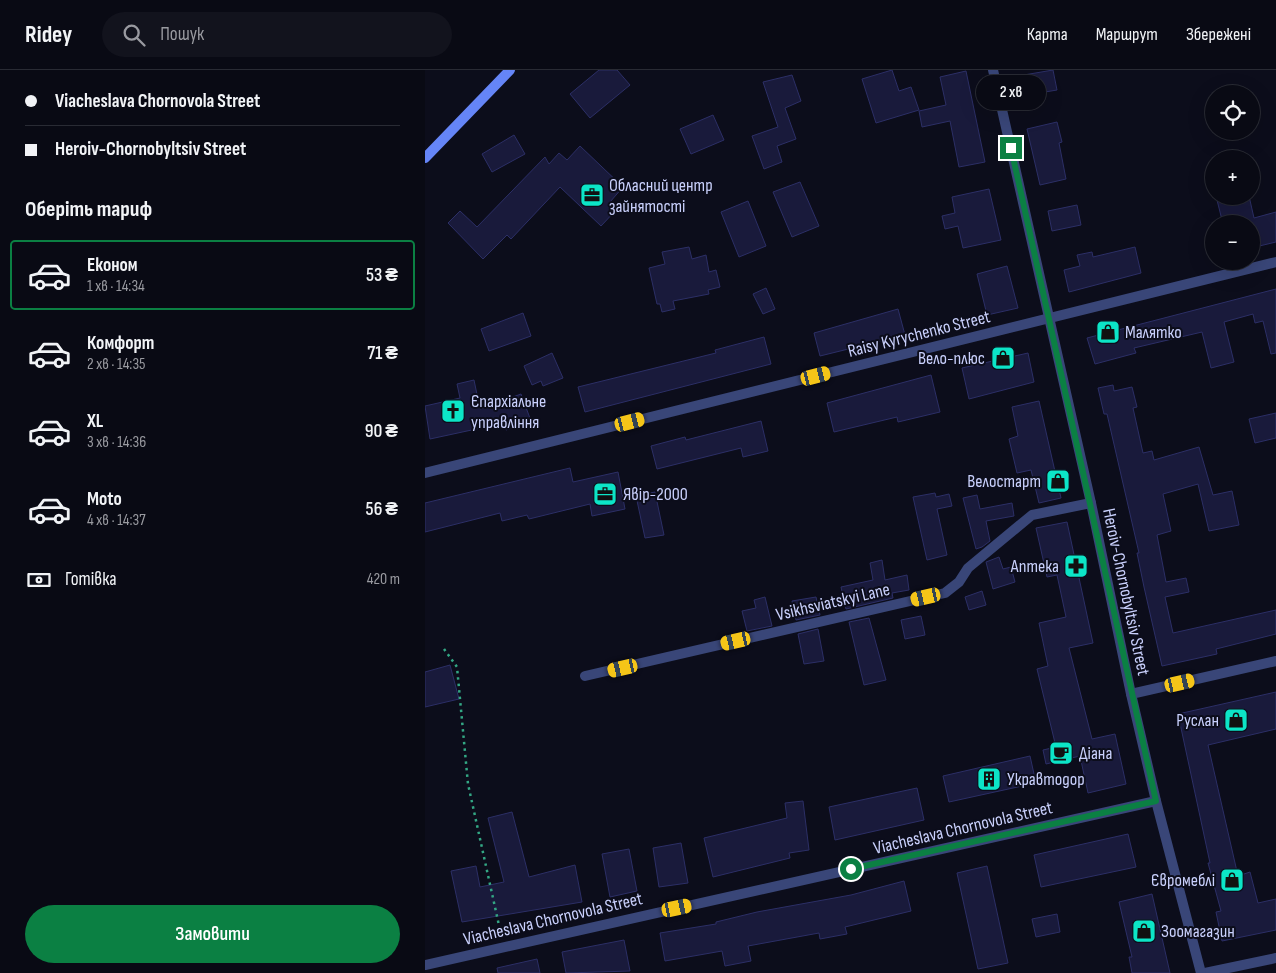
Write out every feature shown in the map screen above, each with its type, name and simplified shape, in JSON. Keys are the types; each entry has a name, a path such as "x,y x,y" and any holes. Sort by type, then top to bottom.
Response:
{"main road":[{"path":"425,158 510,70"}],"street":[{"name":"Heroiv-Chornobyltsiv Street","path":"993,70 1091,503 1131,694 1156,801 1201,973"},
{"name":"Raisy Kyrychenko Street","path":"425,473 1276,262"},
{"name":"Vsikhsviatskyi Lane","path":"585,676 945,593 959,582 968,568 1032,515 1091,503"},
{"path":"1131,694 1276,662"},
{"name":"Viacheslava Chornovola Street","path":"425,965 1156,801"},
{"path":"1205,973 1276,958"}],"path":[{"path":"444,649 457,667 468,784 500,930"}],"building":[{"path":"599,70 617,70 630,85 590,118 570,94"},
{"path":"892,70 899,91 911,87 919,110 876,123 862,79"},
{"path":"1053,70 1057,90 1021,96 1018,76"},
{"path":"966,71 985,162 959,167 950,121 922,127 919,111 946,105 940,77"},
{"path":"792,75 801,101 785,108 796,139 777,146 782,162 764,169 752,136 778,127 763,82"},
{"path":"713,115 724,140 691,154 680,129"},
{"path":"1057,122 1062,142 1059,143 1066,179 1040,185 1027,129"},
{"path":"514,135 525,154 492,172 482,154"},
{"name":"Обласний центр зайнятості","path":"580,146 623,187 610,202 617,209 601,226 560,187 511,239 507,235 483,259 448,223 460,211 477,227 545,157 549,164 559,153 567,160"},
{"path":"800,182 819,226 792,237 773,192"},
{"path":"989,189 1001,240 963,248 958,226 945,229 942,216 955,213 952,197"},
{"path":"748,201 766,246 739,257 721,212"},
{"path":"1077,205 1081,225 1052,231 1048,211"},
{"path":"1218,205 1251,205 1253,215 1221,215"},
{"path":"1276,212 1276,242 1260,246 1260,216"},
{"path":"689,247 692,259 706,255 709,272 716,270 720,287 708,290 709,294 673,301 675,309 662,312 660,304 657,304 649,268 665,264 662,252"},
{"path":"1135,247 1141,273 1069,292 1064,270 1080,266 1077,255 1092,252 1093,257"},
{"path":"1007,266 1018,308 987,315 977,274"},
{"path":"766,288 775,309 763,314 753,294"},
{"path":"1276,289 1276,353 1271,354 1263,321 1255,323 1253,314 1224,322 1234,362 1211,368 1202,332 1134,348 1136,353 1095,364 1087,338"},
{"path":"898,309 905,335 820,356 814,333"},
{"path":"523,313 531,336 489,351 481,329"},
{"path":"764,337 771,364 585,412 578,387 716,353 715,350"},
{"path":"552,353 563,378 543,386 541,381 532,385 524,366"},
{"path":"1028,353 1034,382 969,399 962,368"},
{"path":"931,375 940,412 898,422 897,417 834,432 827,403"},
{"name":"Єпархіальне управління","path":"474,380 480,409 521,394 531,421 506,430 504,423 430,439 425,406 460,398 457,384"},
{"path":"1113,385 1114,391 1132,387 1137,407 1133,408 1143,453 1152,451 1154,460 1199,447 1213,495 1232,491 1239,525 1209,531 1198,484 1163,494 1171,531 1157,535 1166,582 1186,578 1189,592 1165,597 1173,633 1276,610 1276,634 1216,649 1217,654 1162,666 1137,553 1139,553 1107,414 1104,414 1098,388"},
{"path":"1039,401 1061,498 1039,503 1031,470 1017,473 1009,439 1018,436 1012,407"},
{"path":"1276,413 1276,438 1255,443 1249,419"},
{"path":"761,421 768,451 743,457 741,448 657,469 651,446 685,437 686,440"},
{"path":"570,468 573,482 618,472 625,509 592,516 590,504 529,519 527,515 502,521 500,513 425,532 425,503"},
{"path":"655,492 664,535 645,538 636,496"},
{"path":"935,493 936,497 949,494 952,506 937,509 947,555 927,560 913,497"},
{"path":"977,495 980,509 1012,503 1014,516 986,521 990,541 976,549 963,498"},
{"path":"1067,522 1093,643 1069,648 1092,739 1115,734 1126,784 1088,793 1080,756 1046,764 1043,750 1056,747 1037,669 1048,666 1039,623 1066,617 1057,575 1047,577 1036,528"},
{"path":"999,557 1003,569 1011,567 1015,582 993,589 986,562"},
{"path":"882,560 885,580 907,575 909,590 892,593 893,598 846,609 841,587 873,580 870,563"},
{"path":"982,591 986,605 969,610 965,597"},
{"path":"765,597 772,626 747,631 742,611 756,608 754,600"},
{"path":"816,597 820,615 796,620 792,601"},
{"path":"921,616 925,635 905,639 901,620"},
{"path":"869,618 886,680 864,685 849,622"},
{"path":"818,629 824,661 804,664 798,634"},
{"path":"450,665 459,699 425,707 425,672"},
{"path":"1276,692 1276,729 1208,745 1238,876 1250,872 1258,903 1276,899 1276,930 1222,941 1216,912 1221,911 1208,863 1210,863 1178,714"},
{"name":"Укравтодор","path":"1030,756 1036,783 949,802 943,776"},
{"path":"917,788 924,820 835,840 829,807"},
{"path":"803,801 809,850 789,853 790,858 713,877 704,838 787,818 785,803"},
{"path":"512,812 529,877 575,865 582,902 462,922 451,871 476,866 480,887 504,882 488,818"},
{"path":"1128,834 1136,867 1041,887 1034,855"},
{"path":"681,843 688,883 659,887 653,848"},
{"path":"629,849 637,891 610,897 602,854"},
{"path":"987,866 1008,963 978,969 957,873"},
{"path":"904,881 911,911 845,927 847,934 820,939 819,933 748,946 751,961 725,966 722,951 665,961 660,933 716,924 716,922 757,912 851,895"},
{"path":"1152,894 1170,973 1132,973 1129,957 1132,957 1119,902"},
{"path":"1057,914 1060,932 1036,937 1032,919"},
{"path":"624,940 630,971 566,973 562,952"},
{"path":"537,959 540,973 498,973 497,968"}],"place":[{"name":"Обласний центр зайнятості","path":"592,195"},
{"name":"Малятко","path":"1108,332"},
{"name":"Вело-плюс","path":"1003,358"},
{"name":"Єпархіальне управління","path":"453,411"},
{"name":"Велостарт","path":"1058,481"},
{"name":"Явір-2000","path":"605,494"},
{"name":"Аптека","path":"1076,566"},
{"name":"Руслан","path":"1236,720"},
{"name":"Діана","path":"1061,753"},
{"name":"Укравтодор","path":"989,779"},
{"name":"Євромеблі","path":"1232,880"},
{"name":"Зоомагазин","path":"1144,931"}],"route":[{"path":"851,869 1156,801 1011,148"}]}
